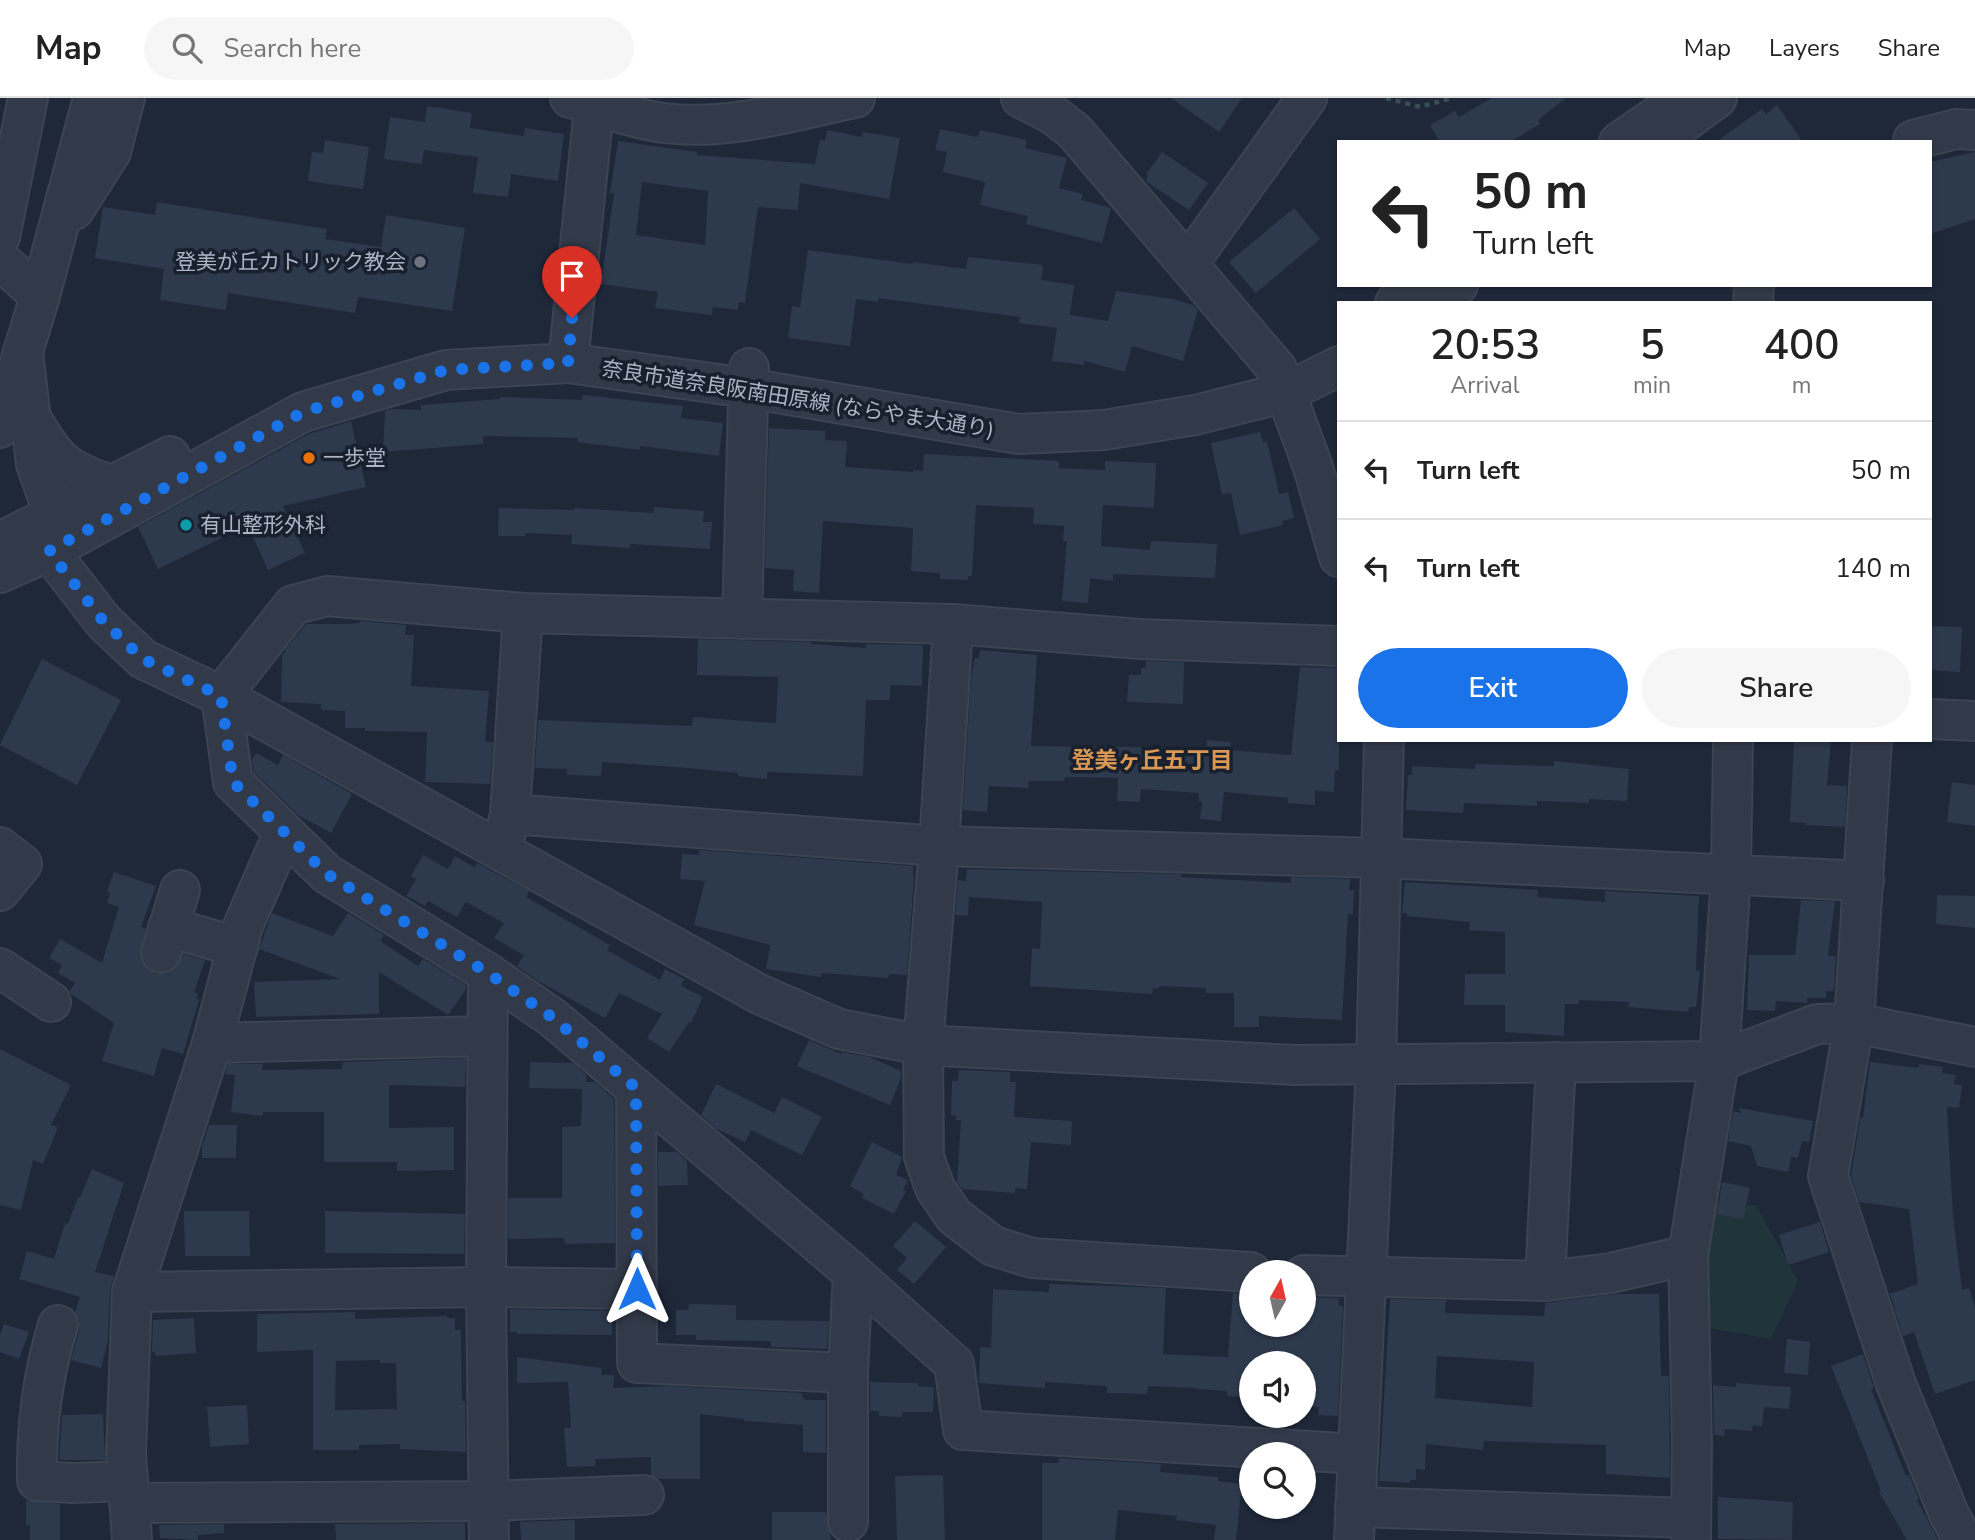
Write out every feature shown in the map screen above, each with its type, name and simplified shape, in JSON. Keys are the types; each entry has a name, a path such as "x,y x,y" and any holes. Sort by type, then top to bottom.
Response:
{"street":[{"path":"0,237 28,98"},
{"path":"93,98 22,355 10,415 36,464 51,533 104,622 143,659 221,696 759,994 839,1029 923,1045 1295,1065 1719,1061 1817,1024 1854,1023 1975,1047"},
{"path":"52,245 111,152 125,98"},
{"path":"569,350 586,100 661,123 714,125 739,123 855,98"},
{"path":"1021,98 1052,114 1074,131 1188,264 1282,380 1337,550"},
{"path":"1188,264 1307,98"},
{"path":"1642,138 1683,98"},
{"path":"1642,138 1717,98"},
{"path":"1913,140 1956,129 1975,130"},
{"path":"0,260 40,296"},
{"path":"1398,301 1417,287"},
{"path":"1437,301 1455,287"},
{"path":"0,573 110,485 331,380 419,355 494,341 1024,414 1106,410 1182,399 1237,385 1282,380 1337,366"},
{"path":"1282,380 1337,343"},
{"path":"0,542 51,533 303,412 446,370 569,350"},
{"path":"742,619 748,378"},
{"path":"10,415 77,473 110,485"},
{"path":"1337,646 1140,639 953,624 523,613 327,596 293,605 221,696 233,782 327,874 488,973 553,1018 853,1273 954,1364 963,1430 1359,1454"},
{"path":"502,852 510,814 523,613"},
{"path":"953,624 923,1045 924,1157 934,1188 954,1216 993,1246 1032,1258 1239,1271"},
{"path":"1932,719 1975,721"},
{"path":"1384,742 1376,1064 1364,1278 1355,1524 1691,1529 1688,1255 1719,1061 1731,874 1733,742"},
{"path":"1871,742 1854,1023 1828,1175 1896,1384 1949,1514 1963,1540"},
{"path":"510,814 939,846 1382,858 1864,881"},
{"path":"130,1508 126,1454 132,1292 212,1043 243,926 284,832"},
{"path":"0,847 22,864 0,891"},
{"path":"180,890 165,940 238,947"},
{"path":"0,968 51,1002"},
{"path":"488,973 486,1287 489,1540"},
{"path":"212,1043 487,1037"},
{"path":"1545,1282 1556,1062"},
{"path":"636,1088 637,1363 848,1373"},
{"path":"1316,1276 1545,1282 1611,1273 1688,1255"},
{"path":"848,1522 848,1373 853,1273"},
{"path":"132,1292 486,1287 637,1289"},
{"path":"58,1325 41,1393 36,1439 37,1481 73,1483 130,1508 488,1502 644,1495"}],"path":[{"path":"1386,98 1420,107 1452,98"}],"green space":[{"path":"1701,1204 1756,1205 1798,1281 1771,1339 1698,1326"}],"building":[{"path":"1171,98 1242,98 1219,132"},
{"path":"1492,98 1566,98 1538,120 1540,124 1513,140 1439,140 1430,125 1455,111 1459,117"},
{"path":"1777,105 1802,140 1719,140 1762,109 1766,114"},
{"path":"427,106 472,113 470,128 524,136 525,128 564,134 558,181 511,174 508,197 473,193 478,157 424,150 422,164 384,159 390,117 425,122"},
{"path":"940,129 978,137 980,130 1027,140 1025,148 1067,158 1059,188 1083,194 1081,200 1111,208 1102,243 1026,224 1028,216 980,205 985,182 943,172 947,152 935,150"},
{"path":"827,130 862,137 863,132 900,138 889,199 800,183 798,210 758,207 745,303 739,302 738,310 713,307 712,315 655,308 658,292 601,284 614,193 610,193 618,141 697,152 697,155 815,164 820,139 825,141","holes":["642,182 708,191 705,245 636,235"]},
{"path":"325,140 369,147 363,189 308,181 312,152 323,153"},
{"path":"1162,152 1208,183 1189,210 1147,182 1147,173"},
{"path":"1975,152 1975,219 1932,233 1932,162"},
{"path":"157,202 327,229 325,239 381,247 386,215 465,228 452,311 358,297 355,313 228,293 226,310 160,300 164,269 95,258 103,207 155,215"},
{"path":"1294,208 1320,239 1256,293 1229,262"},
{"path":"808,250 966,269 968,257 1043,265 1041,280 1074,285 1070,315 1108,321 1116,291 1173,299 1193,305 1198,310 1183,361 1132,346 1125,372 1084,361 1084,365 1052,361 1057,328 1019,323 1020,317 878,298 878,302 856,299 850,346 788,338 792,306 800,307"},
{"path":"583,395 683,406 681,418 723,423 719,456 640,446 640,450 577,442 578,438 483,436 483,444 383,452 385,411 391,409 421,410 421,405 500,397 582,400"},
{"path":"351,421 366,487 283,506 305,553 268,570 251,533 247,536 242,528 158,569 138,527 309,434"},
{"path":"769,428 825,431 825,440 847,441 845,467 923,471 924,454 1059,461 1059,468 1105,470 1105,461 1156,463 1154,508 1103,505 1101,546 1150,550 1151,541 1217,544 1215,578 1113,574 1113,581 1090,578 1088,603 1062,601 1067,541 1063,541 1064,526 1033,524 1034,508 976,505 972,576 968,576 968,580 940,579 940,573 911,571 913,528 823,521 819,593 793,591 794,570 765,568"},
{"path":"1260,432 1263,442 1267,441 1279,494 1288,492 1294,518 1282,521 1283,525 1240,535 1231,493 1222,495 1211,443"},
{"path":"654,507 704,511 703,522 712,522 710,549 630,544 630,548 571,544 572,535 525,533 525,536 498,536 499,508 574,508 653,513"},
{"path":"360,621 406,625 405,635 414,635 411,686 489,691 485,742 493,742 490,784 425,782 427,732 345,728 345,711 321,710 321,704 281,702 282,654 306,624 349,624"},
{"path":"1932,626 1962,627 1960,672 1932,670"},
{"path":"698,639 811,642 866,648 866,644 923,645 922,686 890,685 890,700 866,700 863,776 767,772 767,779 738,776 738,773 602,762 601,776 567,775 567,769 535,768 538,720 692,726 693,717 776,723 778,677 697,675"},
{"path":"980,650 1037,655 1031,746 1134,747 1206,753 1207,740 1231,742 1230,750 1291,755 1300,667 1337,668 1339,770 1335,770 1334,792 1315,791 1315,805 1288,803 1288,798 1224,792 1221,821 1200,819 1202,802 1199,801 1199,793 1141,789 1140,802 1117,801 1118,778 1065,777 1064,781 1029,781 1028,788 989,786 987,812 963,810 971,678 975,658 979,658"},
{"path":"42,659 121,700 77,785 0,745"},
{"path":"1146,661 1184,662 1183,704 1127,702 1129,675 1141,675 1141,668 1146,668"},
{"path":"1794,742 1831,742 1827,785 1847,786 1845,827 1790,822"},
{"path":"256,753 278,765 283,755 352,794 331,833 298,815 254,772 252,760"},
{"path":"1554,761 1629,769 1627,801 1537,801 1537,806 1464,803 1463,813 1406,810 1408,775 1412,775 1412,766 1475,769 1475,764 1554,766"},
{"path":"1952,782 1975,785 1975,826 1947,822"},
{"path":"699,850 913,866 907,975 889,974 888,978 822,973 821,977 766,969 770,945 694,925 705,881 680,879 682,854 699,855"},
{"path":"423,855 448,869 455,856 474,867 477,863 529,891 526,897 610,945 607,950 660,980 665,969 684,979 681,986 703,997 691,1023 689,1022 669,1052 647,1038 662,1014 619,993 605,1018 538,981 517,966 524,955 494,938 504,923 466,902 457,917 428,901 425,906 406,896 416,879 411,876"},
{"path":"967,869 1181,874 1181,877 1291,883 1291,877 1350,879 1349,890 1354,890 1353,914 1348,914 1342,1020 1259,1016 1259,1027 1234,1027 1234,993 1206,993 1206,988 1159,986 1153,988 1152,994 1030,986 1032,948 1040,949 1042,902 969,897 968,916 955,915 958,880 966,881"},
{"path":"114,872 156,886 141,927 146,928 140,957 146,968 155,974 167,974 176,968 183,954 205,960 194,992 198,994 196,999 199,1000 183,1054 162,1048 154,1076 102,1061 114,1023 71,994 75,983 58,973 62,965 49,958 60,939 102,963 119,907 107,903 110,893 107,892"},
{"path":"1405,882 1538,890 1537,897 1605,902 1605,891 1699,896 1696,971 1700,971 1696,1007 1689,1007 1688,1012 1628,1007 1629,1002 1579,1000 1579,1004 1565,1004 1564,1036 1505,1032 1505,1005 1464,1005 1465,974 1505,974 1505,932 1469,930 1470,922 1407,916 1407,913 1402,913"},
{"path":"1937,895 1975,896 1975,928 1936,924"},
{"path":"1801,900 1835,901 1828,956 1836,956 1834,991 1826,991 1826,998 1807,998 1807,1003 1776,1001 1775,1011 1747,1010 1749,955 1795,955"},
{"path":"272,913 333,936 348,913 384,935 380,941 418,966 423,959 466,985 466,989 448,1015 379,972 379,1014 256,1017 254,982 340,979 259,949"},
{"path":"809,1040 841,1054 870,1057 901,1071 901,1078 890,1105 797,1066"},
{"path":"0,1049 71,1085 51,1125 58,1127 43,1164 33,1160 21,1210 0,1205"},
{"path":"466,1058 465,1087 389,1085 389,1128 454,1127 454,1170 397,1171 397,1162 324,1162 324,1112 263,1112 263,1116 231,1112 235,1075 225,1074 228,1064 263,1064 262,1070 342,1069 343,1062"},
{"path":"530,1062 573,1063 586,1075 586,1082 595,1082 614,1099 615,1243 565,1244 564,1238 508,1239 508,1198 562,1198 562,1127 581,1126 582,1089 529,1088"},
{"path":"1870,1062 1918,1068 1919,1064 1943,1067 1942,1073 1956,1075 1954,1084 1962,1085 1959,1108 1947,1107 1953,1216 1962,1290 1969,1288 1975,1307 1975,1380 1935,1394 1914,1332 1903,1336 1890,1294 1918,1284 1909,1209 1859,1202 1851,1176 1860,1118 1863,1118"},
{"path":"959,1070 1010,1072 1010,1082 1016,1082 1014,1117 1072,1121 1071,1145 1031,1142 1027,1189 1015,1188 1015,1193 962,1189 957,1182 961,1120 956,1120 956,1116 951,1115 952,1081 958,1081"},
{"path":"716,1084 774,1113 782,1097 822,1117 802,1155 751,1130 745,1142 717,1129 701,1115"},
{"path":"1739,1108 1813,1121 1809,1142 1802,1141 1798,1158 1791,1157 1788,1172 1757,1166 1751,1146 1728,1141 1733,1111 1741,1113"},
{"path":"209,1125 237,1125 236,1158 202,1158 202,1147"},
{"path":"872,1142 902,1157 896,1175 908,1180 903,1190 906,1191 894,1214 862,1198 864,1194 850,1186"},
{"path":"658,1152 677,1152 687,1161 688,1185 658,1186"},
{"path":"92,1169 124,1183 95,1272 114,1276 110,1291 108,1340 101,1368 71,1360 79,1330 79,1320 75,1313 80,1297 19,1279 27,1251 54,1259 65,1223 68,1224"},
{"path":"1722,1182 1750,1188 1743,1219 1717,1214"},
{"path":"184,1211 249,1211 250,1256 185,1256"},
{"path":"325,1211 465,1214 464,1254 325,1253"},
{"path":"915,1221 946,1247 914,1284 897,1270 907,1258 893,1246"},
{"path":"1820,1222 1829,1252 1788,1265 1779,1235"},
{"path":"1049,1284 1166,1288 1163,1354 1228,1357 1233,1293 1239,1293 1239,1337 1316,1337 1316,1297 1339,1298 1339,1306 1343,1306 1338,1416 1318,1415 1316,1351 1239,1351 1239,1396 1227,1396 1227,1391 1196,1388 1148,1386 1147,1394 1107,1393 1107,1386 1045,1382 1045,1388 979,1383 980,1347 991,1348 993,1289 1049,1292"},
{"path":"1615,1294 1659,1294 1661,1376 1669,1376 1670,1478 1606,1474 1606,1445 1484,1441 1483,1450 1426,1444 1425,1470 1416,1469 1416,1480 1410,1480 1410,1483 1379,1481 1390,1299 1446,1300 1445,1313 1544,1316 1545,1303","holes":["1437,1356 1534,1362 1532,1407 1435,1398"]},
{"path":"689,1304 736,1305 736,1320 829,1321 827,1349 771,1347 771,1341 696,1340 696,1335 676,1335 676,1310 688,1310"},
{"path":"510,1309 612,1311 612,1335 517,1334 510,1332"},
{"path":"355,1312 355,1319 455,1318 455,1330 461,1330 466,1452 400,1449 400,1444 359,1445 359,1450 313,1450 313,1350 257,1352 257,1314","holes":["380,1360 380,1363 396,1363 397,1409 335,1410 336,1361"]},
{"path":"194,1318 196,1353 156,1356 155,1352 152,1352 153,1320"},
{"path":"4,1324 29,1332 19,1359 0,1352 0,1335"},
{"path":"1787,1339 1810,1342 1808,1375 1784,1373"},
{"path":"1863,1354 1874,1388 1871,1389 1906,1476 1909,1475 1919,1499 1917,1500 1938,1540 1907,1540 1879,1492 1881,1491 1831,1366"},
{"path":"517,1357 602,1368 601,1375 614,1375 613,1388 668,1386 802,1393 805,1400 826,1400 826,1453 803,1452 803,1425 744,1421 700,1414 700,1479 658,1479 651,1475 651,1457 595,1459 595,1466 567,1467 564,1428 571,1428 568,1382 517,1383"},
{"path":"870,1382 918,1383 918,1386 934,1387 933,1412 902,1412 902,1417 879,1416 879,1411 870,1411"},
{"path":"1736,1383 1791,1387 1789,1409 1764,1407 1762,1426 1753,1425 1752,1431 1725,1429 1724,1436 1714,1435 1713,1385 1736,1387"},
{"path":"247,1405 249,1444 210,1447 207,1407"},
{"path":"103,1414 105,1460 59,1460 62,1415"},
{"path":"1059,1458 1161,1464 1160,1472 1218,1477 1218,1481 1239,1484 1236,1540 1214,1540 1216,1525 1176,1520 1177,1516 1118,1510 1115,1540 1042,1540 1042,1463 1059,1463"},
{"path":"943,1475 945,1540 897,1540 895,1476"},
{"path":"1718,1497 1793,1502 1792,1540 1718,1539"},
{"path":"26,1500 60,1504 60,1540 30,1540 30,1525 26,1525"},
{"path":"772,1512 826,1512 831,1540 772,1540"},
{"path":"575,1520 575,1540 521,1540 520,1522"},
{"path":"465,1523 465,1540 336,1540 335,1524"},
{"path":"224,1524 224,1533 198,1535 198,1540 160,1538 159,1525"}],"place":[{"name":"登美が丘カトリック教会","path":"420,262"},
{"name":"一歩堂","path":"309,458"},
{"name":"有山整形外科","path":"186,525"}],"district":[{"name":"登美ヶ丘五丁目","path":"1152,760"}],"route":[{"path":"572,318 568,363 446,370 303,412 49,551 104,622 143,659 221,696 233,782 327,874 488,973 553,1018 636,1088 637,1289"}]}
